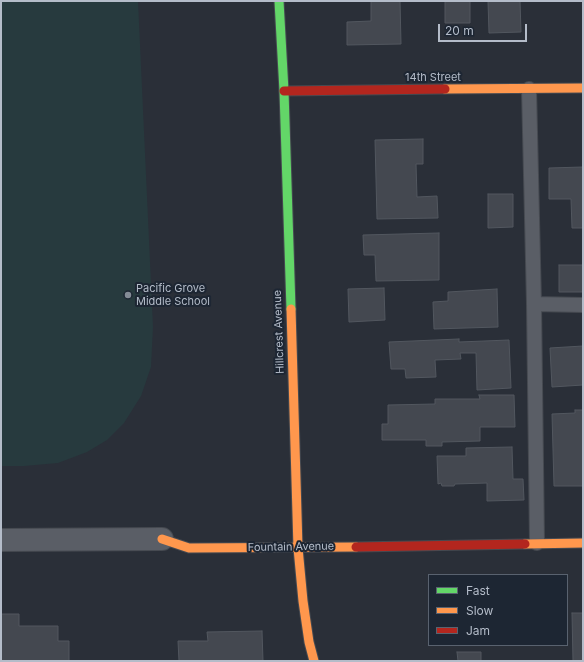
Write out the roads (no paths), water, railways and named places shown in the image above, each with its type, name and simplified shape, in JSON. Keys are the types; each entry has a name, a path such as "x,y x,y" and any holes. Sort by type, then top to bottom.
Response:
{"street":[{"name":"Hillcrest Avenue","path":"279,1 284,91 298,548 303,601 309,642 314,661"},
{"name":"14th Street","path":"284,91 583,88"},
{"name":"Fountain Avenue","path":"1,540 162,539 188,548 298,548 583,543"}],"lane":[{"path":"529,89 534,304 537,543"},
{"path":"534,304 583,305"}],"place":[{"name":"Pacific Grove Middle School","path":"128,295"}]}
